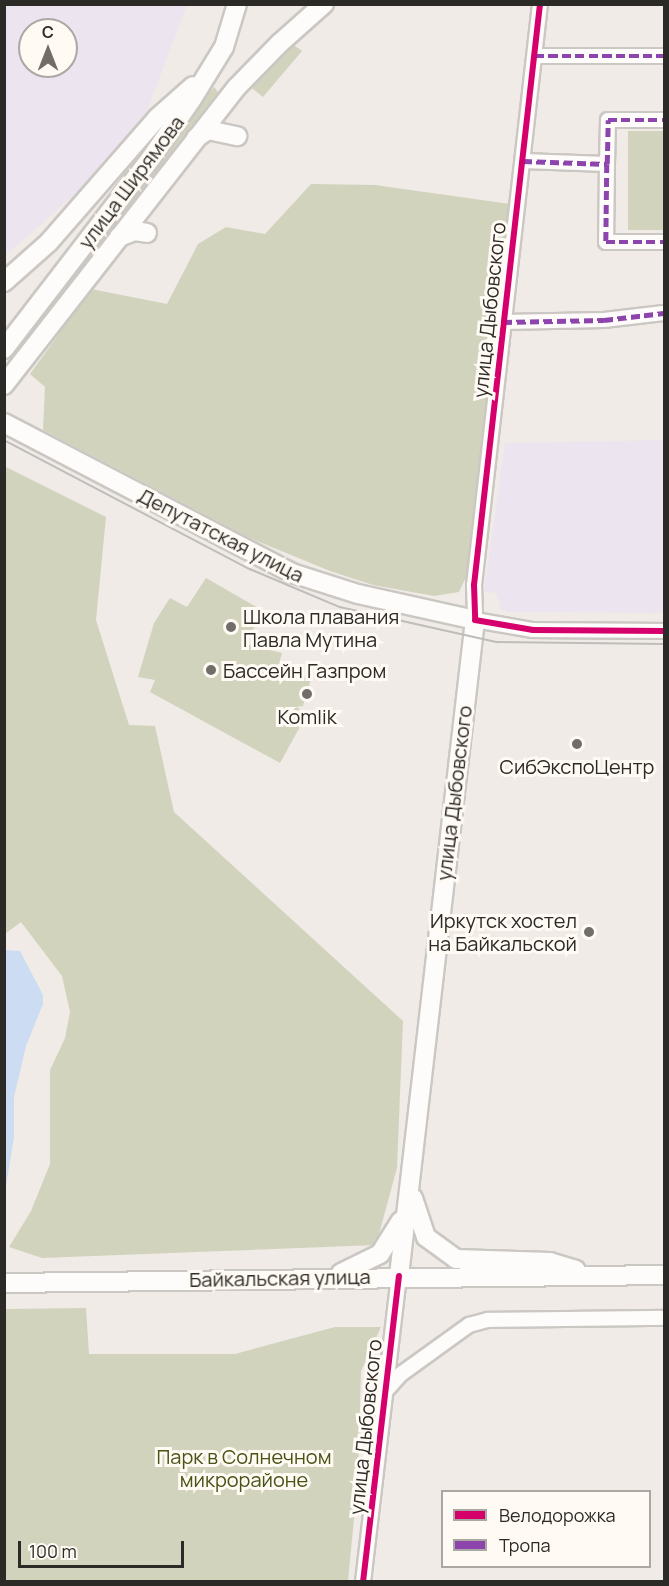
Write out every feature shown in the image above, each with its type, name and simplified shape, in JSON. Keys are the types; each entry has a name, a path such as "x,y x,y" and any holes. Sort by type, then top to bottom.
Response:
{"main road":[{"name":"улица Ширямова","path":"4,349 151,159 224,47 237,4"},
{"path":"9,379 184,150 280,43 324,4"},
{"path":"4,282 49,242 157,118 208,74"},
{"path":"184,150 208,130 237,136"},
{"path":"119,237 135,231 147,233"},
{"name":"Депутатская улица","path":"4,423 292,573 358,594 475,620"},
{"name":"улица Дыбовского","path":"399,1276 410,1198 475,620"},
{"path":"410,1198 426,1237 456,1259 550,1262 590,1275"},
{"path":"333,1277 380,1254 410,1198"},
{"name":"Байкальская улица","path":"4,1283 399,1276 664,1275"}],"street":[{"name":"улица Дыбовского","path":"475,620 474,585 540,4"},
{"path":"535,56 664,56"},
{"path":"664,120 608,120 606,242 664,242"},
{"path":"523,161 607,164"},
{"path":"503,322 604,320 664,314"},
{"name":"Депутатская улица","path":"475,620 533,630 664,631"},
{"name":"улица Дыбовского","path":"363,1581 383,1394 399,1276"},
{"path":"383,1394 401,1374 469,1325 488,1320 664,1318"}],"shaded area":[{"path":"5,5 187,5 144,119 99,173 5,256"},
{"path":"664,440 664,613 509,612 501,609 496,593 484,592 505,443"}],"green space":[{"path":"291,43 302,51 263,97 248,85"},
{"path":"214,87 218,92 53,307 21,340 45,303"},
{"path":"628,131 664,131 664,230 628,230"},
{"path":"311,184 375,185 510,204 467,575 459,592 434,596 373,585 330,571 252,539 43,430 45,387 30,374 91,289 167,304 198,244 226,227 265,234"},
{"path":"4,466 106,517 96,620 129,725 155,726 174,812 403,1021 397,1168 376,1245 42,1258 9,1247 31,1211 50,1164 50,1070 65,1038 70,1012 62,976 21,922 5,934"},
{"name":"Бассейн Газпром","path":"206,578 267,613 241,643 282,653 278,668 311,679 303,706 296,707 307,714 280,763 150,692 155,680 138,677 154,623 170,598 187,607"},
{"name":"Парк в Солнечном микрорайоне","path":"86,1308 89,1354 235,1354 335,1327 381,1327 361,1371 358,1477 348,1581 5,1581 5,1309"}],"water":[{"path":"5,950 20,951 43,995 43,1004 26,1046 14,1097 14,1137 5,1192"}],"tram line":[{"path":"4,440 250,569 340,607 497,642 664,644"}],"marked path":[{"path":"535,56 664,56"},
{"path":"523,161 607,164 608,120 664,120"},
{"path":"607,164 606,242 664,242"},
{"path":"503,322 604,320 664,313"}],"cycle path":[{"path":"540,4 474,585 475,620 533,630 664,631"},
{"path":"363,1582 399,1276"}],"place":[{"name":"Школа плавания Павла Мутина","path":"231,627"},
{"name":"Бассейн Газпром","path":"211,670"},
{"name":"Komlik","path":"307,694"},
{"name":"СибЭкспоЦентр","path":"577,744"},
{"name":"Иркутск хостел на Байкальской","path":"589,932"}]}
